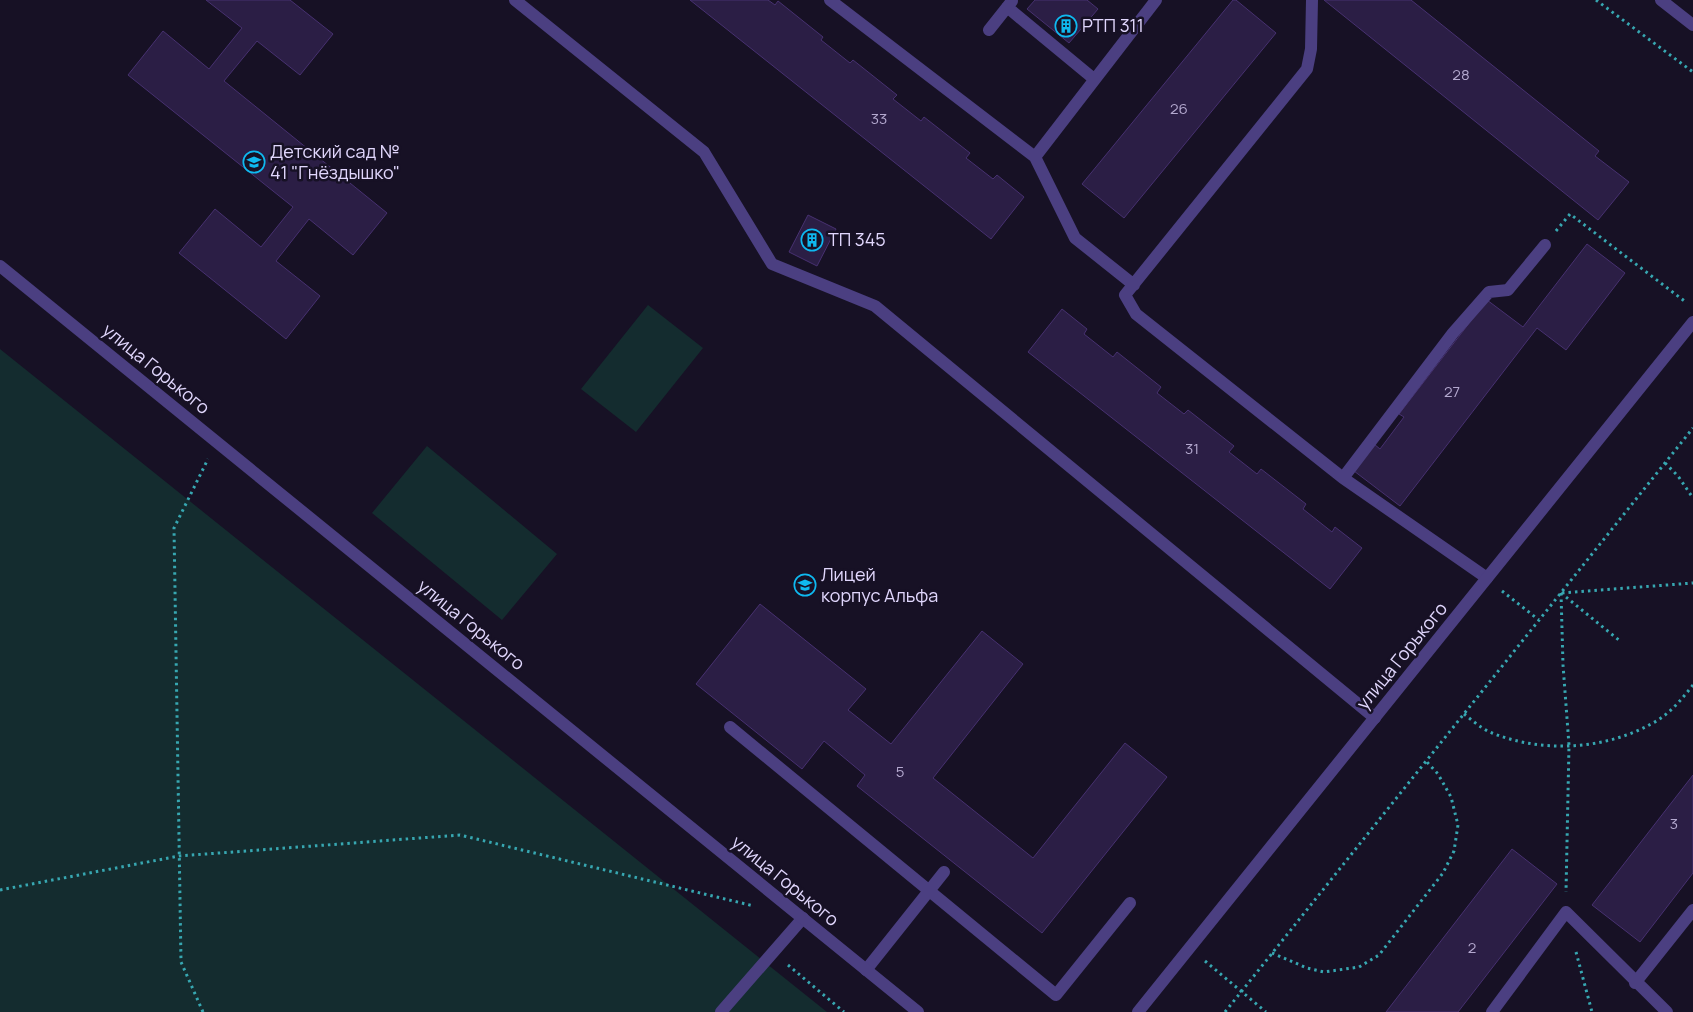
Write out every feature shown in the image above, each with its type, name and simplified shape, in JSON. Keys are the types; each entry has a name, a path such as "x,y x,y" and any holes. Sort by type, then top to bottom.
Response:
{"street":[{"path":"515,0 704,152 772,264 875,306 1376,718"},
{"path":"830,0 1035,157 1075,238 1134,285"},
{"path":"1312,0 1311,49 1307,69 1125,295 1136,314 1343,478 1486,578"},
{"path":"1661,0 1693,25"},
{"path":"1035,157 1151,2"},
{"path":"989,30 1010,3 1094,79"},
{"path":"1343,478 1453,333 1489,292 1508,290 1545,245"},
{"name":"улица Горького","path":"0,266 918,1012"},
{"name":"улица Горького","path":"1138,1012 1693,322"},
{"path":"730,727 1056,995 1130,903"},
{"path":"866,970 944,872"},
{"path":"1635,982 1693,910"},
{"path":"1492,1012 1566,912 1667,1012"},
{"path":"721,1012 803,918"}],"path":[{"path":"1596,0 1693,72"},
{"path":"1545,245 1570,214 1693,308"},
{"path":"1225,1012 1693,428"},
{"path":"203,1012 180,962 174,528 217,441"},
{"path":"1665,463 1678,476 1693,498"},
{"path":"1486,578 1539,620"},
{"path":"1561,593 1693,583"},
{"path":"1561,593 1620,641"},
{"path":"1561,593 1563,665 1569,745 1566,912"},
{"path":"1464,714 1491,733 1534,745 1569,745 1603,742 1652,724 1674,708 1693,685"},
{"path":"1272,953 1307,968 1324,972 1359,967 1379,955 1443,873 1454,851 1458,825 1451,798 1438,774 1426,761"},
{"path":"0,890 179,856 460,835 755,906"},
{"path":"1189,948 1266,1012"},
{"path":"1576,948 1592,1012"},
{"path":"773,952 844,1012"}],"green space":[{"path":"648,305 703,348 636,432 581,389"},
{"path":"0,349 827,1012 0,1012"},
{"path":"427,446 557,554 502,620 372,513"}],"building":[{"path":"206,0 290,0 333,34 300,75 257,41 224,81 387,213 353,255 309,219 276,261 320,296 286,339 179,253 215,209 261,247 293,207 128,75 163,31 209,69 242,28"},
{"path":"690,0 768,0 775,5 778,1 823,37 821,40 850,63 853,60 897,95 893,99 921,121 924,117 970,153 966,158 993,179 997,175 1024,197 991,239"},
{"name":"РТП 311","path":"1035,0 1087,0 1098,9 1069,43 1027,9"},
{"path":"1233,0 1236,0 1276,33 1124,218 1082,184"},
{"path":"1324,0 1411,0 1599,151 1595,156 1629,182 1598,220"},
{"name":"ТП 345","path":"808,215 836,229 817,266 789,252"},
{"path":"1587,244 1625,273 1566,350 1537,328 1400,506 1354,471 1374,444 1380,449 1404,417 1399,414 1487,300 1523,327"},
{"path":"1062,309 1087,329 1084,334 1113,357 1117,352 1161,387 1157,393 1184,414 1188,410 1234,446 1229,452 1257,474 1261,469 1306,504 1303,509 1332,532 1335,527 1362,548 1330,589 1028,352"},
{"name":"Лицей корпус Альфа","path":"760,604 866,689 848,710 891,744 982,631 1023,664 933,778 1033,858 1125,743 1167,777 1042,933 857,786 865,775 824,741 802,769 696,684"},
{"path":"1693,775 1693,873 1640,942 1592,905"},
{"path":"1512,849 1557,884 1458,1012 1386,1012"}],"place":[{"name":"РТП 311","path":"1066,26"},
{"name":"Детский сад № 41 \"Гнёздышко\"","path":"254,162"},
{"name":"ТП 345","path":"812,240"},
{"name":"Лицей корпус Альфа","path":"805,585"}]}
